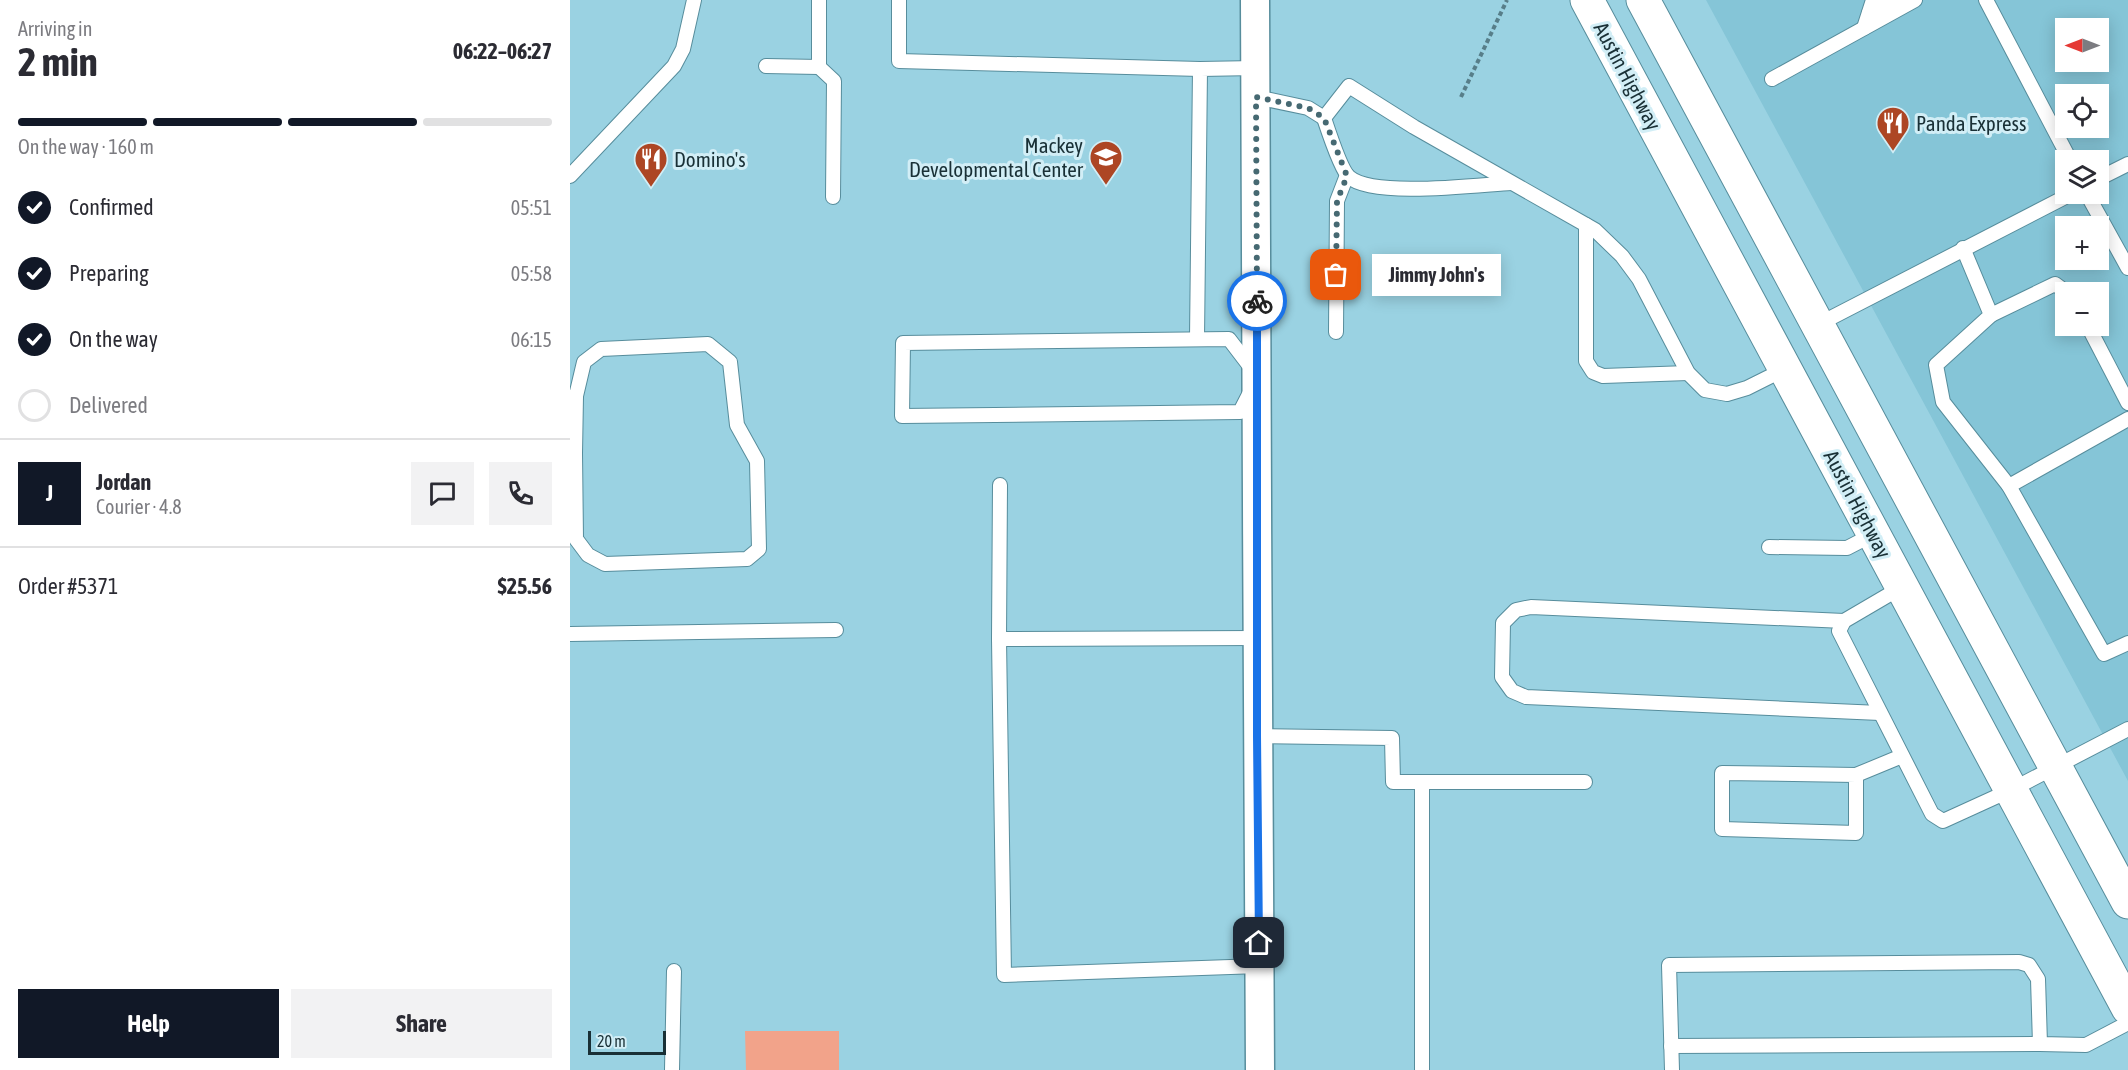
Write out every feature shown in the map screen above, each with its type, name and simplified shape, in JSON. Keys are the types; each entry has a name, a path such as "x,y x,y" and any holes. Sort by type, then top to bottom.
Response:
{"main road":[{"name":"Austin Highway","path":"1587,0 2128,1008"},
{"path":"1643,0 2128,902"}],"street":[{"path":"1255,0 1260,1070"}],"lane":[{"path":"570,176 674,66 683,49 694,0"},
{"path":"819,0 819,67"},
{"path":"898,0 898,61 1200,69 1256,68"},
{"path":"1864,28 1871,6 1894,0"},
{"path":"1772,79 1915,0"},
{"path":"1986,0 2065,150"},
{"path":"766,66 819,67 834,81 833,197"},
{"path":"1197,339 1200,69"},
{"path":"1324,118 1349,86 1414,127 1595,230 1622,256 1639,279 1688,373 1705,390 1727,394 1747,388 1785,369"},
{"path":"1256,97 1308,108 1324,118 1347,176 1362,185 1390,188 1511,183"},
{"path":"2109,174 2128,164"},
{"path":"1335,332 1337,201 1347,176"},
{"path":"1816,325 2055,202"},
{"path":"2093,204 2128,268"},
{"path":"1586,225 1586,361 1593,372 1603,376 1688,373"},
{"path":"1963,248 1991,315"},
{"path":"2055,284 1991,315 1936,365 1943,402 2009,486 2104,654 2128,643"},
{"path":"2093,336 2128,403"},
{"path":"1229,339 1258,377 1240,412 902,416 903,343 1229,339"},
{"path":"708,344 730,362 738,425 757,461 759,549 747,559 604,564 588,555 576,539 573,453 573,397 584,362 601,348 708,344"},
{"path":"2009,486 2128,419"},
{"path":"1000,485 999,639 1004,975 1259,966"},
{"path":"1769,547 1847,548 1874,534"},
{"path":"1880,713 1526,697 1512,691 1502,677 1503,623 1516,610 1531,607 1844,621 1902,587"},
{"path":"1844,621 1839,632 1932,814 1943,821 2011,790 2128,729"},
{"path":"570,634 836,630"},
{"path":"999,639 1257,638"},
{"path":"1257,736 1392,738 1392,782 1585,782"},
{"path":"1856,775 1856,833 1722,829 1722,773 1856,775 1902,756"},
{"path":"1422,782 1422,1070"},
{"path":"1672,1070 1669,965 2019,962 2029,965 2038,979 2040,1044"},
{"path":"672,1070 674,971"},
{"path":"1671,1046 2040,1044 2086,1046 2128,1023"}],"path":[{"path":"1461,97 1507,0"}],"shaded area":[{"path":"1706,0 2128,0 2128,781"},
{"path":"745,1031 839,1031 839,1070 746,1070"}],"way so far":[{"path":"1257,301 1256,97 1308,108 1324,118 1347,176 1337,201 1336,275"}],"place":[{"name":"Panda Express","path":"1893,152"},
{"name":"Mackey Developmental Center","path":"1106,186"},
{"name":"Domino's","path":"651,188"},
{"name":"Jimmy John's","path":"1336,275"}],"route":[{"path":"1257,301 1259,943"}]}
